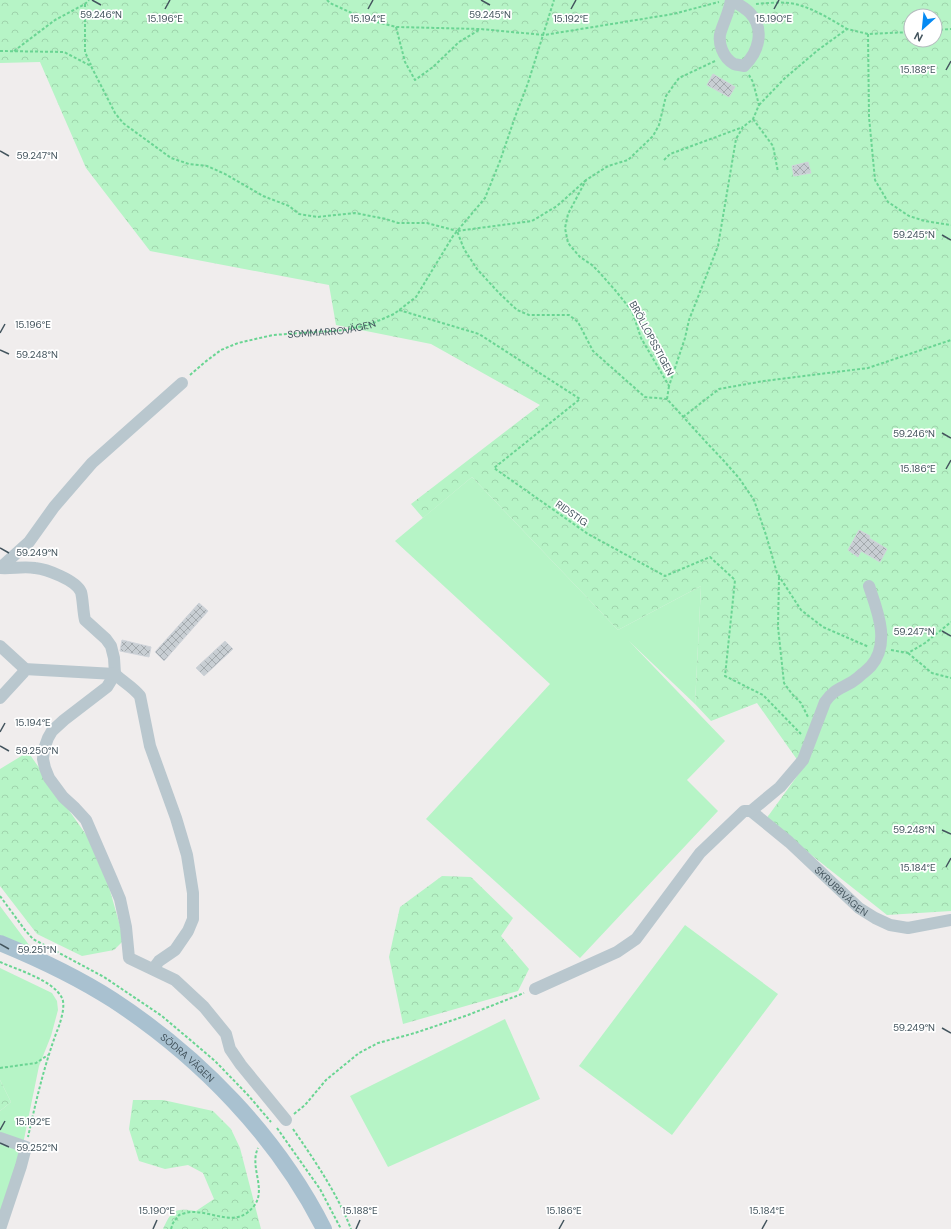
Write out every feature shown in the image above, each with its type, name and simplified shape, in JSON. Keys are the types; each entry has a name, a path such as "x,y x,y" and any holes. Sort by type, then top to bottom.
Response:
{"main road":[{"name":"SÖDRA VÄGEN","path":"0,943 70,976 112,1000 177,1048 231,1099 265,1139 294,1178 312,1206 324,1229"}],"street":[{"path":"729,0 742,7 750,12 758,26 760,37 750,60 744,66 734,64 725,56 720,45 720,32 729,13 729,0"},
{"path":"0,568 34,536 54,507 92,463 182,383"},
{"path":"0,568 35,568 47,570 70,581 78,587 81,593 85,620 106,638 112,646 115,674 107,687 52,731 44,749 43,759 49,778 63,797 86,820 112,880 120,899 126,927 129,958 174,980 204,1007 226,1034 230,1049 241,1065 286,1120"},
{"path":"535,989 617,952 636,939 700,853 744,811 751,811 780,787 794,771 803,760 825,702 830,694 853,682 871,666 879,653 882,636 880,624 868,586"},
{"path":"0,646 24,669 115,674 140,696 150,746 176,818 187,855 193,893 193,919 188,931 175,950 159,961 153,969"},
{"path":"0,698 23,673 24,669"},
{"name":"SKRUBBVÄGEN","path":"751,811 789,842 859,908 875,918 890,925 908,928 951,920"},
{"path":"0,1138 26,1147 0,1229"}],"path":[{"path":"13,51 55,20 86,4 89,0"},
{"path":"327,0 330,3 365,19 396,27 410,26 480,29 544,35 673,14 729,0"},
{"name":"SOMMARROVÄGEN","path":"182,383 221,350 238,343 273,335 345,330 371,324 399,310 416,296 457,231 485,198 528,83 554,0"},
{"path":"742,7 774,2 798,4 847,29 868,34 903,32"},
{"path":"86,4 85,52 115,113 123,122 171,158 189,164 207,166 225,174 263,196 288,206 299,214 317,216 356,213 398,223 427,223 457,231 532,221 557,206 586,180"},
{"path":"396,27 405,62 415,80 433,67 459,42 480,29"},
{"path":"759,105 785,78 818,50 847,29"},
{"path":"868,34 869,117 875,180 888,202 909,216 925,221 951,225"},
{"path":"0,51 64,52 91,66"},
{"name":"BRÖLLOPSSTIGEN","path":"669,386 641,338 632,311 599,272 580,257 568,243 565,228 568,214 586,180 608,166 628,160 653,136 659,125 666,96 679,78 725,56"},
{"path":"744,66 753,82 759,105"},
{"name":"BRÖLLOPSSTIGEN","path":"669,386 685,338 689,320 718,246 736,139 743,127 753,119 759,105"},
{"path":"753,119 773,146 778,172"},
{"path":"664,160 670,154 743,127"},
{"path":"457,231 464,249 477,269 517,310 529,315 569,315 578,322 594,351 645,398 667,399 724,461 739,478 754,500 780,576 801,610 823,627 851,640 872,648 908,653 932,673 951,678"},
{"name":"RIDSTIG","path":"399,310 479,334 580,399 494,468 588,534 665,576 710,557 736,580 725,676 763,695 796,728 809,744"},
{"path":"683,417 719,389 764,381 868,368 951,340"},
{"path":"667,399 669,386"},
{"path":"780,576 778,627 784,683 801,703 815,729"},
{"path":"908,653 926,643 951,622"},
{"path":"0,962 50,984 63,999 60,1022 40,1086 26,1147"},
{"path":"171,1229 173,1223 179,1215 191,1212 238,1218 249,1211 255,1204 258,1196 259,1187 255,1159 257,1151 265,1139 305,1105 326,1080 359,1053 378,1043 468,1015 535,989"},
{"path":"0,1068 36,1063 49,1054"},
{"path":"286,1120 314,1159 344,1210 352,1229"}],"green space":[{"path":"0,0 951,0 951,911 887,915 766,819 803,768 757,703 711,721 695,704 701,586 618,630 472,477 423,518 411,504 540,405 431,344 336,325 329,285 150,251 86,168 40,62 0,63"},
{"path":"472,477 618,630 701,586 695,704 629,641 725,741 687,780 718,811 580,958 426,819 550,684 395,541"},
{"path":"28,752 87,836 109,887 124,940 114,950 82,956 37,934 0,886 0,769"},
{"path":"442,876 471,877 513,918 501,936 529,969 518,991 403,1024 389,957 400,907"},
{"path":"0,906 32,949 0,935"},
{"path":"685,925 778,994 672,1135 579,1066"},
{"path":"0,968 52,993 57,1001 58,1010 51,1036 39,1066 21,1154 0,1219 0,1111 11,1102 0,1080"},
{"path":"505,1019 540,1099 388,1167 350,1096"},
{"path":"0,1080 11,1102 0,1111"},
{"path":"133,1100 163,1100 213,1111 231,1129 240,1148 261,1229 163,1229 172,1214 178,1210 196,1211 214,1199 203,1173 188,1165 165,1169 139,1161 129,1129"}],"building":[{"path":"713,74 735,87 729,97 707,85"},
{"path":"808,162 811,173 794,176 792,166"},
{"path":"859,530 870,536 869,538 887,549 880,562 861,551 858,557 848,550"},
{"path":"199,603 208,611 164,661 155,652"},
{"path":"122,640 151,647 149,657 120,651"},
{"path":"225,641 233,649 204,676 196,668"}]}
